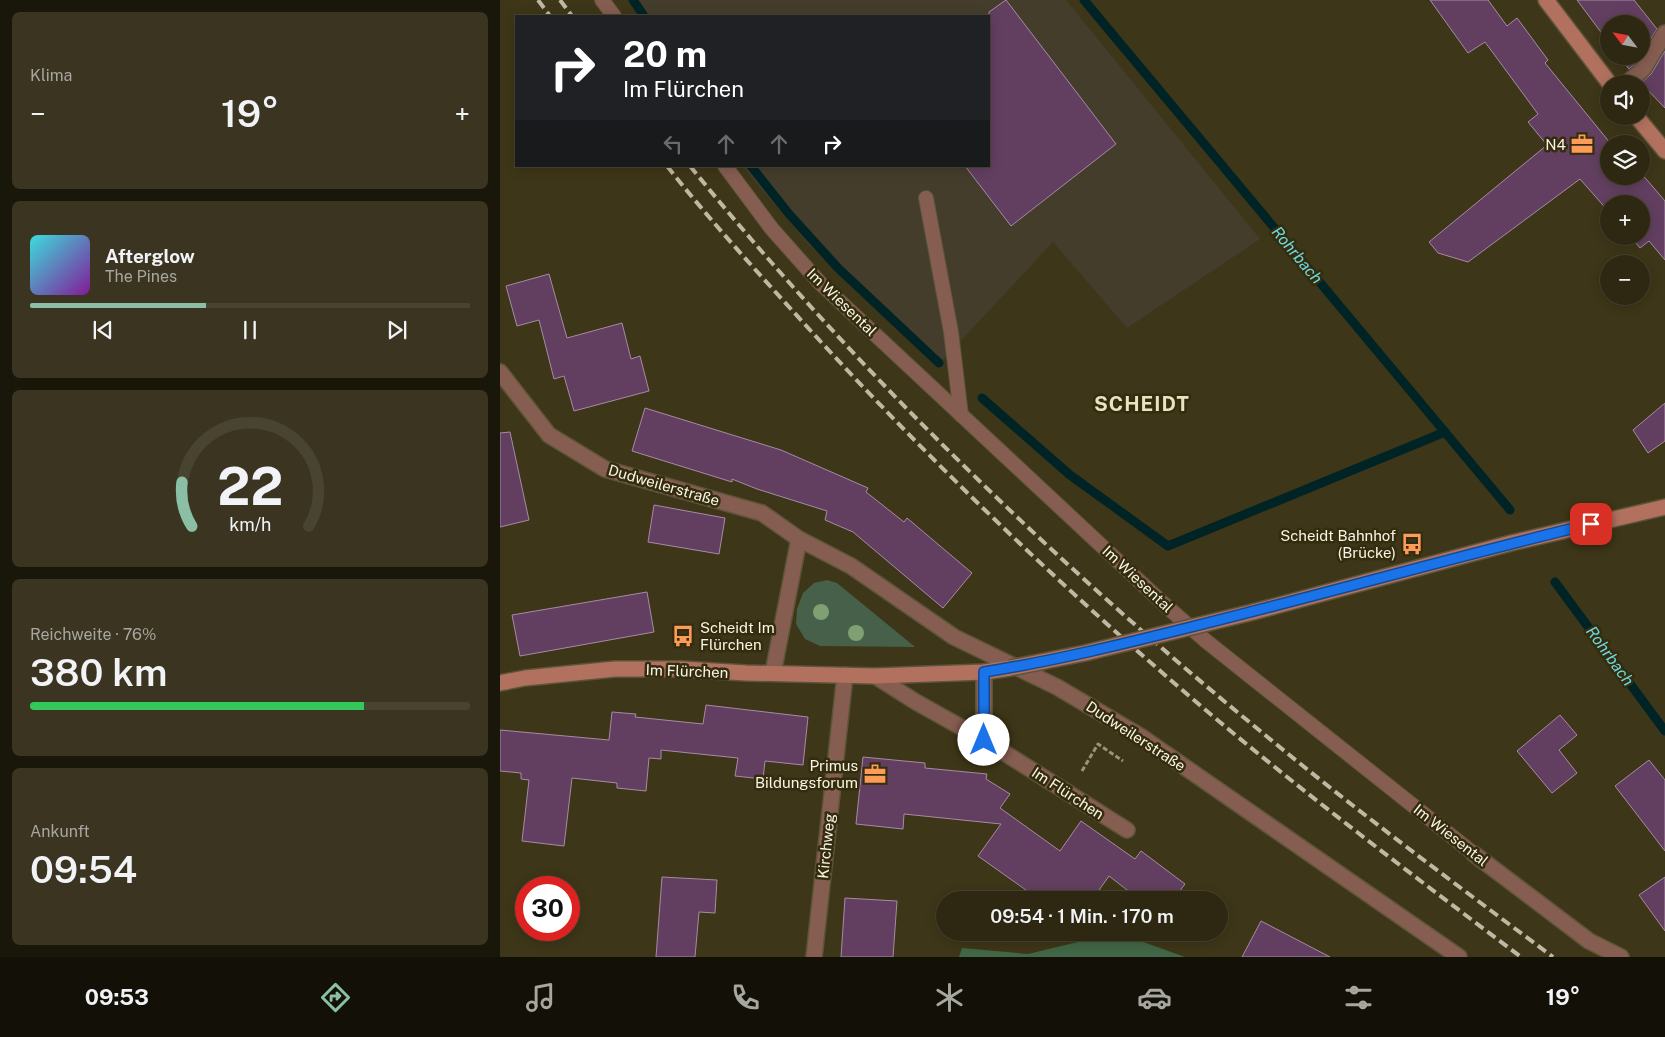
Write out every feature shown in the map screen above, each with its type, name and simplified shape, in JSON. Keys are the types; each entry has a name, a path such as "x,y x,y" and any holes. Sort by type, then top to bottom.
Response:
{"street":[{"path":"1546,0 1603,75"},
{"path":"1636,75 1643,69 1665,33"},
{"path":"1643,125 1665,151"},
{"name":"Dudweilerstraße","path":"500,372 549,435 606,469 762,513 799,539 851,566 954,637 1058,687 1100,710 1458,957"},
{"name":"Im Flürchen","path":"500,683 525,678 615,669 682,669 746,673 875,676 984,672 1085,653 1253,612 1511,543 1665,506"},
{"path":"773,673 799,539"},
{"path":"984,672 984,740"},
{"name":"Kirchweg","path":"814,957 845,675"},
{"name":"Im Flürchen","path":"875,676 916,702 984,740 1127,830"},
{"name":"Im Wiesental","path":"1474,854 1589,941 1621,957"}],"lane":[{"path":"602,0 613,15"},
{"name":"Im Wiesental","path":"726,167 772,229 820,283 1165,605 1206,641 1474,854"},
{"path":"926,198 951,332 961,415"}],"path":[{"path":"1082,771 1098,744 1123,761"}],"shaded area":[{"path":"631,0 1066,0 1260,239 1127,328 1053,242 942,361 811,247 743,167 990,167 990,15 641,15"}],"green space":[{"path":"827,580 837,583 915,647 820,646 805,639 796,624 797,609 803,593 814,583"},
{"path":"1082,941 1141,941 1185,957 959,957 962,948 1028,954"}],"building":[{"path":"1006,0 1116,144 1011,226 966,167 990,167 989,12"},
{"path":"1430,0 1488,0 1507,26 1517,18 1548,60 1545,63 1604,135 1600,135 1600,185 1650,184 1665,201 1665,260 1650,242 1650,195 1600,195 1600,202 1580,179 1468,262 1438,253 1429,242 1547,145 1528,122 1538,114 1485,42 1468,53"},
{"path":"1577,0 1634,0 1646,15 1600,15 1600,31"},
{"path":"1650,20 1657,29 1650,40"},
{"path":"1665,51 1665,108 1650,92 1651,74"},
{"path":"549,274 567,338 622,323 631,359 640,356 649,391 574,411 564,376 554,379 539,320 517,326 506,286"},
{"path":"1665,403 1665,441 1648,453 1633,430"},
{"path":"645,408 781,450 868,488 866,492 904,522 907,518 972,573 943,608 853,532 825,520 827,511 732,479 732,482 632,451"},
{"path":"510,432 529,520 500,527 500,433"},
{"path":"654,505 725,518 719,554 648,542"},
{"path":"647,592 654,632 520,656 512,615"},
{"path":"706,705 808,717 803,765 765,761 763,779 735,776 738,758 661,750 661,759 649,758 646,791 617,788 617,783 572,778 564,846 522,841 529,780 521,779 521,773 500,771 500,730 609,740 612,712 636,714 635,717 703,724"},
{"path":"1560,715 1577,735 1559,750 1577,773 1552,793 1517,751"},
{"path":"863,757 925,763 925,768 987,774 986,779 1010,794 1000,808 1060,851 1081,821 1135,859 1141,851 1185,884 1180,891 1128,891 1109,876 1098,891 1027,891 978,856 1001,824 904,814 903,829 856,824"},
{"path":"1649,760 1665,780 1665,851 1615,786"},
{"path":"662,877 717,880 715,913 699,912 695,957 656,957"},
{"path":"1665,877 1665,931 1639,895"},
{"path":"845,898 897,901 893,957 841,957"},
{"path":"1261,921 1330,957 1242,957"}],"waterway":[{"path":"633,0 643,15"},
{"name":"Rohrbach","path":"1084,0 1510,510"},
{"path":"752,167 789,214 838,268 939,363"},
{"path":"982,398 1070,475 1168,546 1445,432"},
{"name":"Rohrbach","path":"1555,582 1665,731"}],"railway":[{"path":"538,0 549,15"},
{"path":"560,0 571,15"},
{"path":"668,167 737,249 851,374 936,462 1067,588 1246,744 1521,957"},
{"path":"691,167 754,243 890,391 960,462 1107,600 1182,666 1331,788 1553,957"}],"place":[{"name":"N4","path":"1582,144"},
{"name":"Scheidt Bahnhof (Brücke)","path":"1412,544"},
{"name":"Scheidt Im Flürchen","path":"683,636"},
{"name":"Primus Bildungsforum","path":"875,774"}],"district":[{"name":"SCHEIDT","path":"1142,404"}],"route":[{"path":"984,740 984,672 1041,663 1271,608 1511,543 1591,524"}]}
